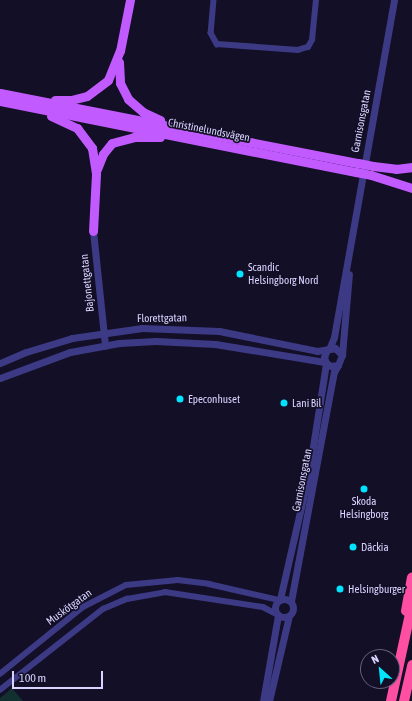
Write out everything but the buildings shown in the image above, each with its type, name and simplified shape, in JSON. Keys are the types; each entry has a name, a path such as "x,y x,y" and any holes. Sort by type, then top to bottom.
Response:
{"highway":[{"path":"402,648 412,578"},
{"path":"391,701 412,605"},
{"path":"404,701 412,665"}],"main road":[{"path":"0,93 58,100 87,96 108,80 120,50 130,0"},
{"path":"120,50 120,83 131,102 151,116 203,132"},
{"name":"Christinelundsvägen","path":"0,93 203,132 372,170 412,188"},
{"name":"Christinelundsvägen","path":"0,101 227,146 357,167"},
{"path":"10,103 58,118 77,128 92,148 96,174 93,232"},
{"path":"96,174 107,148 125,138 153,137 227,146"},
{"name":"Christinelundsvägen","path":"372,170 412,167"}],"street":[{"path":"214,0 211,33 217,44 298,50 308,47 312,40 316,0"},
{"name":"Garnisonsgatan","path":"263,701 277,614 275,606 280,600 308,472 325,363 324,357 334,337 394,0"},
{"name":"Bajonettgatan","path":"93,232 105,345"},
{"name":"Garnisonsgatan","path":"270,701 289,616 294,609 291,601 334,372 342,355 349,246"},
{"name":"Florettgatan","path":"0,363 48,345 103,332 142,328 188,328 254,337 314,351 328,350"},
{"name":"Florettgatan","path":"0,378 46,359 105,345 183,341 325,363"},
{"path":"328,350 337,349 342,355"},
{"path":"325,363 332,367 338,365"},
{"name":"Muskötgatan","path":"0,674 83,607 126,585 178,580 209,584 280,600"},
{"name":"Muskötgatan","path":"0,690 103,609 132,597 165,592 263,607 277,614"},
{"path":"280,600 291,601"},
{"path":"277,614 289,616"}],"green space":[{"path":"12,688 23,701 0,701 0,698"}],"place":[{"name":"Scandic Helsingborg Nord","path":"240,274"},
{"name":"Epeconhuset","path":"180,399"},
{"name":"Lani Bil","path":"284,403"},
{"name":"Skoda Helsingborg","path":"364,489"},
{"name":"Däckia","path":"353,547"},
{"name":"Helsingburger","path":"340,589"}]}
